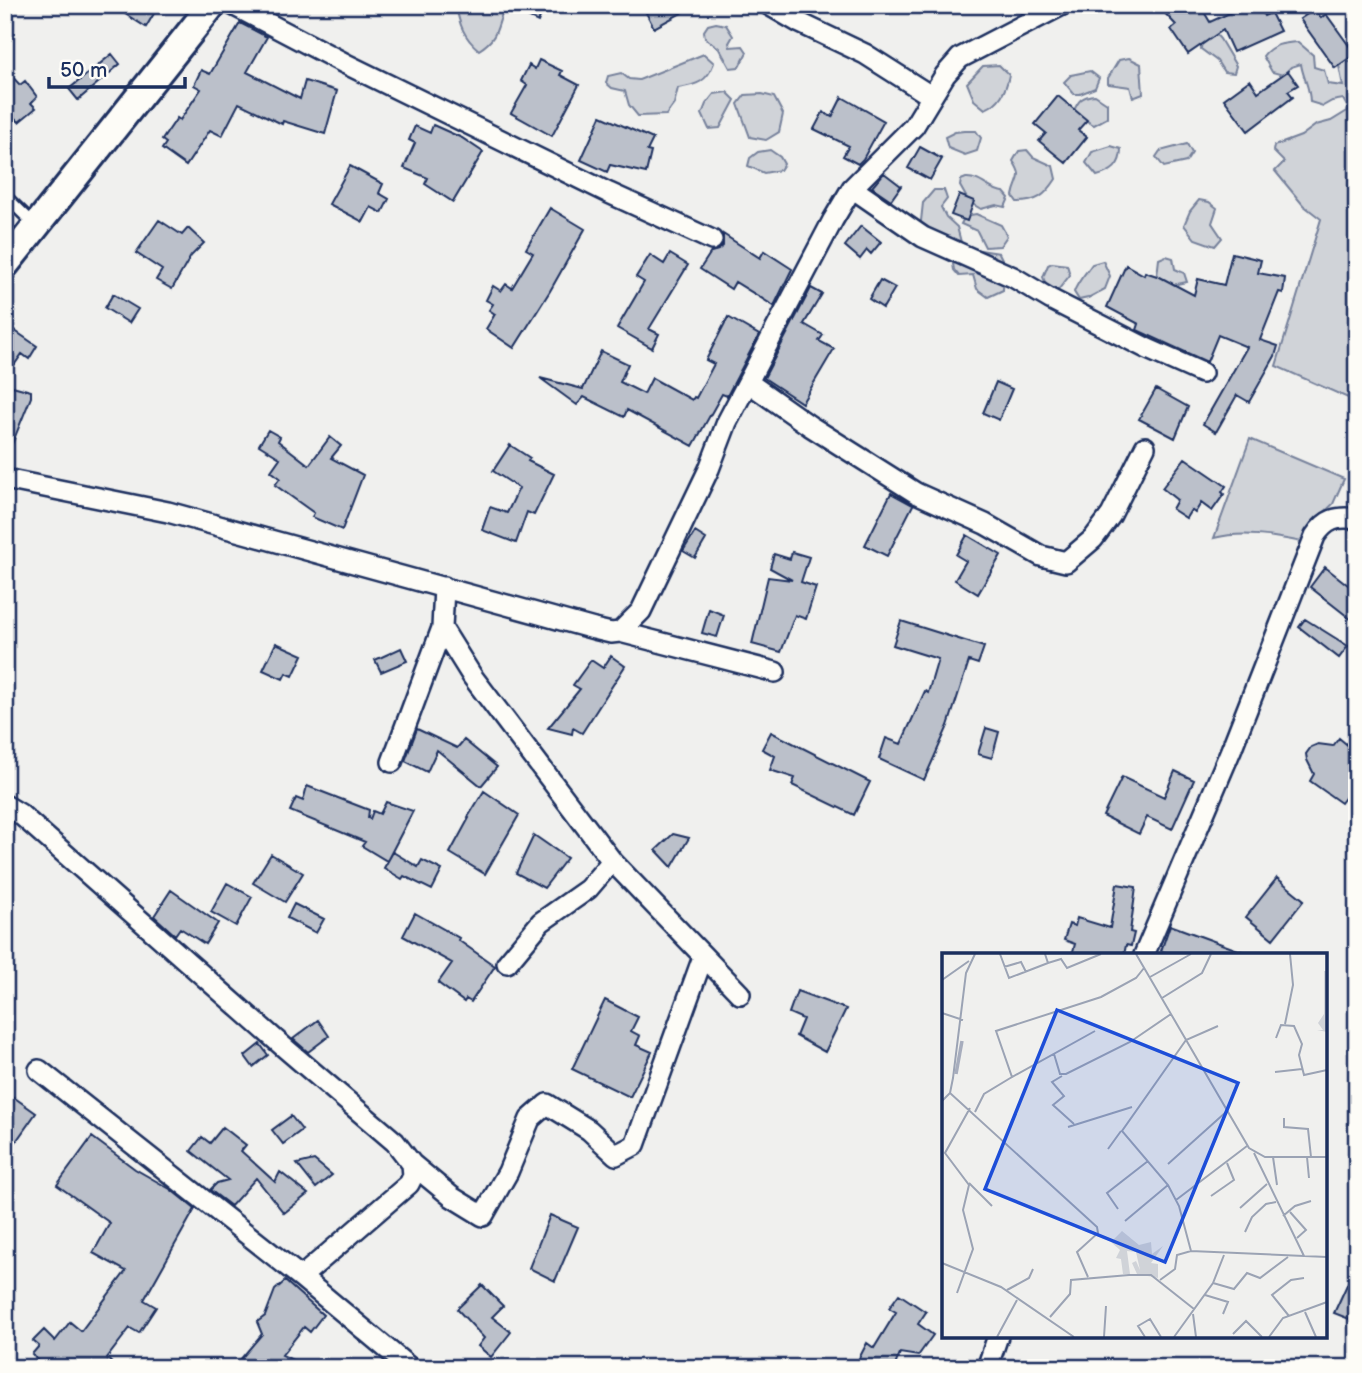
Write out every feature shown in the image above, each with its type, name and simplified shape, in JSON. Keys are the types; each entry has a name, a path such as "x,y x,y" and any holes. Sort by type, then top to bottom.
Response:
{"main road":[{"path":"5,265 212,5"}],"street":[{"path":"233,5 609,193 712,240"},
{"path":"769,5 865,54 931,96"},
{"path":"620,632 641,611 703,482 727,422 832,220 852,188 914,126 945,75 960,58 1062,5"},
{"path":"852,188 923,237 1013,277 1148,349 1202,373"},
{"path":"749,383 810,426 916,493 985,524 1041,556 1066,562 1093,539 1111,515 1144,447"},
{"path":"5,479 168,512 611,633 620,632 775,672"},
{"path":"1145,953 1231,750 1315,536 1323,523 1339,517 1357,519"},
{"path":"393,762 442,628 444,587"},
{"path":"442,628 472,676 612,861 740,994"},
{"path":"5,805 20,814 395,1142 412,1164 452,1197 482,1216 508,1172 530,1119 547,1104 589,1130 616,1155 635,1145 703,957"},
{"path":"507,964 541,922 588,889 612,861"},
{"path":"39,1070 410,1368"},
{"path":"301,1278 409,1184 412,1164"},
{"path":"987,1368 997,1338"}],"lane":[{"path":"5,196 36,226"}],"shaded area":[{"path":"456,5 506,5 491,40 479,50 463,30"},
{"path":"708,25 726,25 733,36 730,47 743,46 747,52 739,67 730,68 719,48 705,38 704,31"},
{"path":"1213,31 1236,66 1234,73 1224,72 1217,61 1201,49 1202,37"},
{"path":"1298,42 1313,55 1314,67 1324,70 1328,84 1343,86 1339,66 1346,61 1357,64 1357,402 1276,366 1321,219 1303,205 1275,171 1284,162 1273,151 1274,146 1301,136 1316,125 1331,121 1349,110 1343,99 1323,106 1310,102 1301,64 1291,67 1283,75 1272,72 1263,56 1274,47"},
{"path":"704,54 714,63 708,74 696,84 678,88 674,104 666,115 638,116 629,105 625,91 612,88 606,83 608,76 621,73 629,79 639,80"},
{"path":"1129,58 1141,64 1143,94 1133,98 1130,87 1108,84 1108,78 1119,60"},
{"path":"999,65 1009,75 1006,86 1002,96 985,109 974,100 967,83 983,66"},
{"path":"1090,71 1099,78 1095,88 1074,94 1064,82 1071,75"},
{"path":"727,92 735,100 720,128 709,129 702,114 706,104 714,94"},
{"path":"762,94 774,97 783,114 779,132 766,140 750,137 738,104 745,95"},
{"path":"1095,95 1107,103 1107,118 1094,125 1073,113 1081,100"},
{"path":"964,131 976,131 981,138 977,151 965,155 948,148 945,137"},
{"path":"1187,144 1192,153 1186,162 1164,167 1156,157 1160,151"},
{"path":"1111,146 1121,149 1119,160 1111,170 1097,176 1086,163 1092,152"},
{"path":"770,150 780,157 784,164 780,170 764,173 748,166 750,158 758,152"},
{"path":"1027,150 1033,157 1053,166 1056,179 1040,197 1017,202 1013,196 1019,175 1013,161 1019,151"},
{"path":"966,178 1004,192 1009,198 1005,207 996,205 981,209 969,202 960,186 961,180"},
{"path":"934,190 944,190 947,199 941,207 946,217 957,227 962,246 916,224 921,221 923,203"},
{"path":"1199,200 1209,202 1217,208 1212,223 1222,238 1215,246 1195,239 1184,225"},
{"path":"976,214 1001,225 1007,236 1000,246 985,247 977,231 961,224 965,216"},
{"path":"980,250 999,253 1004,263 1003,290 988,297 977,289 973,275 959,276 954,270 953,264"},
{"path":"1166,256 1173,258 1175,269 1184,273 1187,282 1167,286 1157,276 1159,259"},
{"path":"1103,261 1110,276 1105,289 1079,300 1074,292 1077,285 1092,264"},
{"path":"1048,265 1067,265 1070,275 1058,290 1047,287 1043,277"},
{"path":"1250,439 1344,479 1333,504 1317,519 1302,542 1247,535 1214,538"}],"building":[{"path":"111,5 159,5 146,27"},
{"path":"502,5 545,5 538,22"},
{"path":"642,5 696,5 654,28"},
{"path":"1157,5 1200,5 1210,22 1247,5 1259,5 1264,16 1271,13 1280,31 1233,52 1223,30 1188,54 1171,29 1176,25"},
{"path":"1315,9 1321,18 1326,14 1355,54 1335,68 1300,19"},
{"path":"240,23 267,37 247,72 300,99 305,81 337,91 325,134 283,121 282,124 239,103 222,136 210,130 186,166 162,149 166,143 162,140 177,118 180,120 201,89 194,85 201,70 210,74"},
{"path":"112,54 120,64 78,100 69,89"},
{"path":"539,60 562,71 560,75 579,85 552,136 511,113 527,85 521,81 529,65 535,69"},
{"path":"5,69 20,85 25,81 37,97 31,103 36,108 19,122 16,119 5,129"},
{"path":"1288,71 1298,85 1288,91 1293,97 1248,131 1224,99 1250,80 1258,92"},
{"path":"1058,96 1087,120 1078,130 1087,137 1066,163 1039,141 1046,133 1035,124"},
{"path":"842,97 884,121 858,164 843,156 849,146 814,129 823,112 832,117"},
{"path":"601,116 653,139 647,151 651,152 646,173 610,165 607,172 581,160"},
{"path":"433,125 462,138 483,152 453,202 425,184 428,178 404,168 415,143 409,140 415,126 430,133"},
{"path":"920,147 942,159 930,180 908,168"},
{"path":"350,166 383,184 379,193 389,199 382,213 371,207 363,222 329,204"},
{"path":"884,173 901,186 891,200 872,187"},
{"path":"959,195 974,201 967,221 951,215"},
{"path":"550,208 585,229 514,348 486,329 495,314 489,310 493,304 486,300 493,286 501,291 506,284 512,288 533,253 526,249"},
{"path":"159,220 182,235 188,228 204,243 191,256 172,289 156,280 162,270 136,253"},
{"path":"861,226 881,242 871,254 867,250 860,259 845,246"},
{"path":"723,234 760,258 764,251 792,269 774,306 735,282 731,289 700,269 711,252 723,246"},
{"path":"1232,253 1261,260 1258,273 1285,278 1283,293 1279,292 1260,340 1278,346 1275,356 1249,402 1237,395 1216,432 1203,424 1247,347 1218,335 1207,362 1137,330 1139,324 1107,307 1126,265 1144,275 1145,272 1160,277 1194,295 1198,279 1224,285"},
{"path":"670,254 688,265 649,329 659,334 652,348 617,328 644,282 636,277 650,255 664,264"},
{"path":"880,280 895,288 883,308 869,299"},
{"path":"811,288 822,294 804,324 823,335 819,341 834,349 802,403 764,378"},
{"path":"113,294 138,309 129,323 105,308"},
{"path":"728,317 759,335 727,396 722,394 693,446 627,410 624,417 584,397 577,405 540,378 583,389 601,351 628,364 620,382 644,394 652,378 692,400 696,398 714,364 706,360"},
{"path":"5,324 37,346 29,359 22,354 5,378"},
{"path":"996,382 1012,389 999,420 983,413"},
{"path":"5,384 31,391 6,459"},
{"path":"1156,389 1188,407 1175,438 1139,419"},
{"path":"268,430 280,437 278,441 309,465 330,437 341,446 331,458 363,475 342,530 312,517 314,513 275,485 280,478 271,471 280,458 259,445"},
{"path":"510,445 530,458 528,461 554,474 534,515 527,512 516,543 482,530 490,507 507,513 519,488 493,471"},
{"path":"1185,458 1226,486 1222,492 1224,494 1212,511 1201,503 1195,513 1191,510 1186,518 1172,509 1177,500 1162,488"},
{"path":"891,493 913,505 887,556 865,545"},
{"path":"695,532 706,539 695,558 683,551"},
{"path":"967,535 1001,555 978,594 955,580 966,561 956,555"},
{"path":"792,552 809,557 801,582 816,587 806,619 795,615 781,652 752,644 768,577 792,580 770,568 774,554 790,559"},
{"path":"1325,567 1357,592 1357,624 1310,587"},
{"path":"709,609 724,615 717,637 702,633"},
{"path":"1305,619 1348,646 1339,658 1299,627"},
{"path":"901,621 984,647 978,664 969,661 948,726 924,780 879,759 886,738 901,744 925,691 928,693 938,659 893,645"},
{"path":"276,643 303,655 293,676 286,673 283,679 263,670"},
{"path":"401,648 407,661 381,672 375,660"},
{"path":"611,656 625,666 582,733 573,728 572,734 548,728 580,689 573,685 591,660 603,668"},
{"path":"986,728 999,732 992,758 978,754"},
{"path":"417,729 457,748 464,740 497,767 481,786 437,750 427,772 405,761"},
{"path":"771,732 870,782 854,815 792,785 795,778 770,770 775,756 762,749"},
{"path":"1339,738 1357,753 1357,782 1341,803 1310,781 1314,774 1306,754 1311,747 1318,744 1333,746"},
{"path":"1175,771 1194,780 1172,829 1147,817 1139,834 1103,816 1122,777 1164,797"},
{"path":"307,786 369,810 370,819 373,811 380,814 386,802 413,811 387,861 362,846 365,842 290,811 296,798 303,801"},
{"path":"484,791 519,815 485,874 450,853"},
{"path":"673,834 689,838 672,867 656,850"},
{"path":"534,835 567,858 544,888 516,873"},
{"path":"393,852 418,867 422,860 442,870 432,890 404,876 402,879 384,868"},
{"path":"271,854 303,873 285,902 253,883"},
{"path":"1277,878 1304,900 1273,939 1246,917"},
{"path":"227,883 252,897 236,926 211,912"},
{"path":"1117,884 1136,887 1130,932 1134,933 1131,946 1126,945 1124,953 1073,953 1075,944 1064,940 1069,924 1075,926 1077,918 1110,928"},
{"path":"171,890 218,923 205,944 180,928 175,935 154,916"},
{"path":"294,904 324,919 316,933 287,918"},
{"path":"415,913 459,938 458,940 495,966 471,1002 466,999 464,1002 438,983 452,963 403,936"},
{"path":"1170,925 1246,953 1166,953 1161,951"},
{"path":"797,991 846,1009 825,1052 796,1036 803,1019 789,1013"},
{"path":"605,1000 638,1017 631,1031 640,1036 636,1045 652,1052 630,1097 572,1069"},
{"path":"318,1020 329,1036 308,1052 293,1039"},
{"path":"260,1044 268,1055 253,1067 245,1056"},
{"path":"5,1091 36,1113 5,1157"},
{"path":"291,1116 302,1130 283,1144 272,1130"},
{"path":"223,1127 246,1145 241,1151 275,1182 280,1172 308,1194 284,1213 256,1178 231,1206 210,1190 217,1183 228,1180 191,1151 202,1137 210,1143"},
{"path":"92,1137 195,1209 144,1300 156,1307 139,1333 130,1328 107,1358 116,1368 45,1368 32,1354 39,1346 33,1341 44,1330 55,1341 70,1322 81,1331 126,1271 93,1253 110,1223 57,1185"},
{"path":"314,1160 332,1175 316,1188 297,1164"},
{"path":"550,1215 578,1227 555,1281 529,1268"},
{"path":"1357,1263 1357,1322 1334,1313"},
{"path":"285,1281 323,1315 310,1332 304,1327 282,1355 309,1368 233,1368 262,1334 257,1322 265,1316 275,1290"},
{"path":"482,1285 503,1306 492,1317 511,1332 491,1357 478,1346 484,1338 457,1309"},
{"path":"899,1294 926,1312 918,1324 933,1335 918,1356 900,1353 894,1368 854,1368 867,1343 874,1348 896,1312 889,1308"}]}
